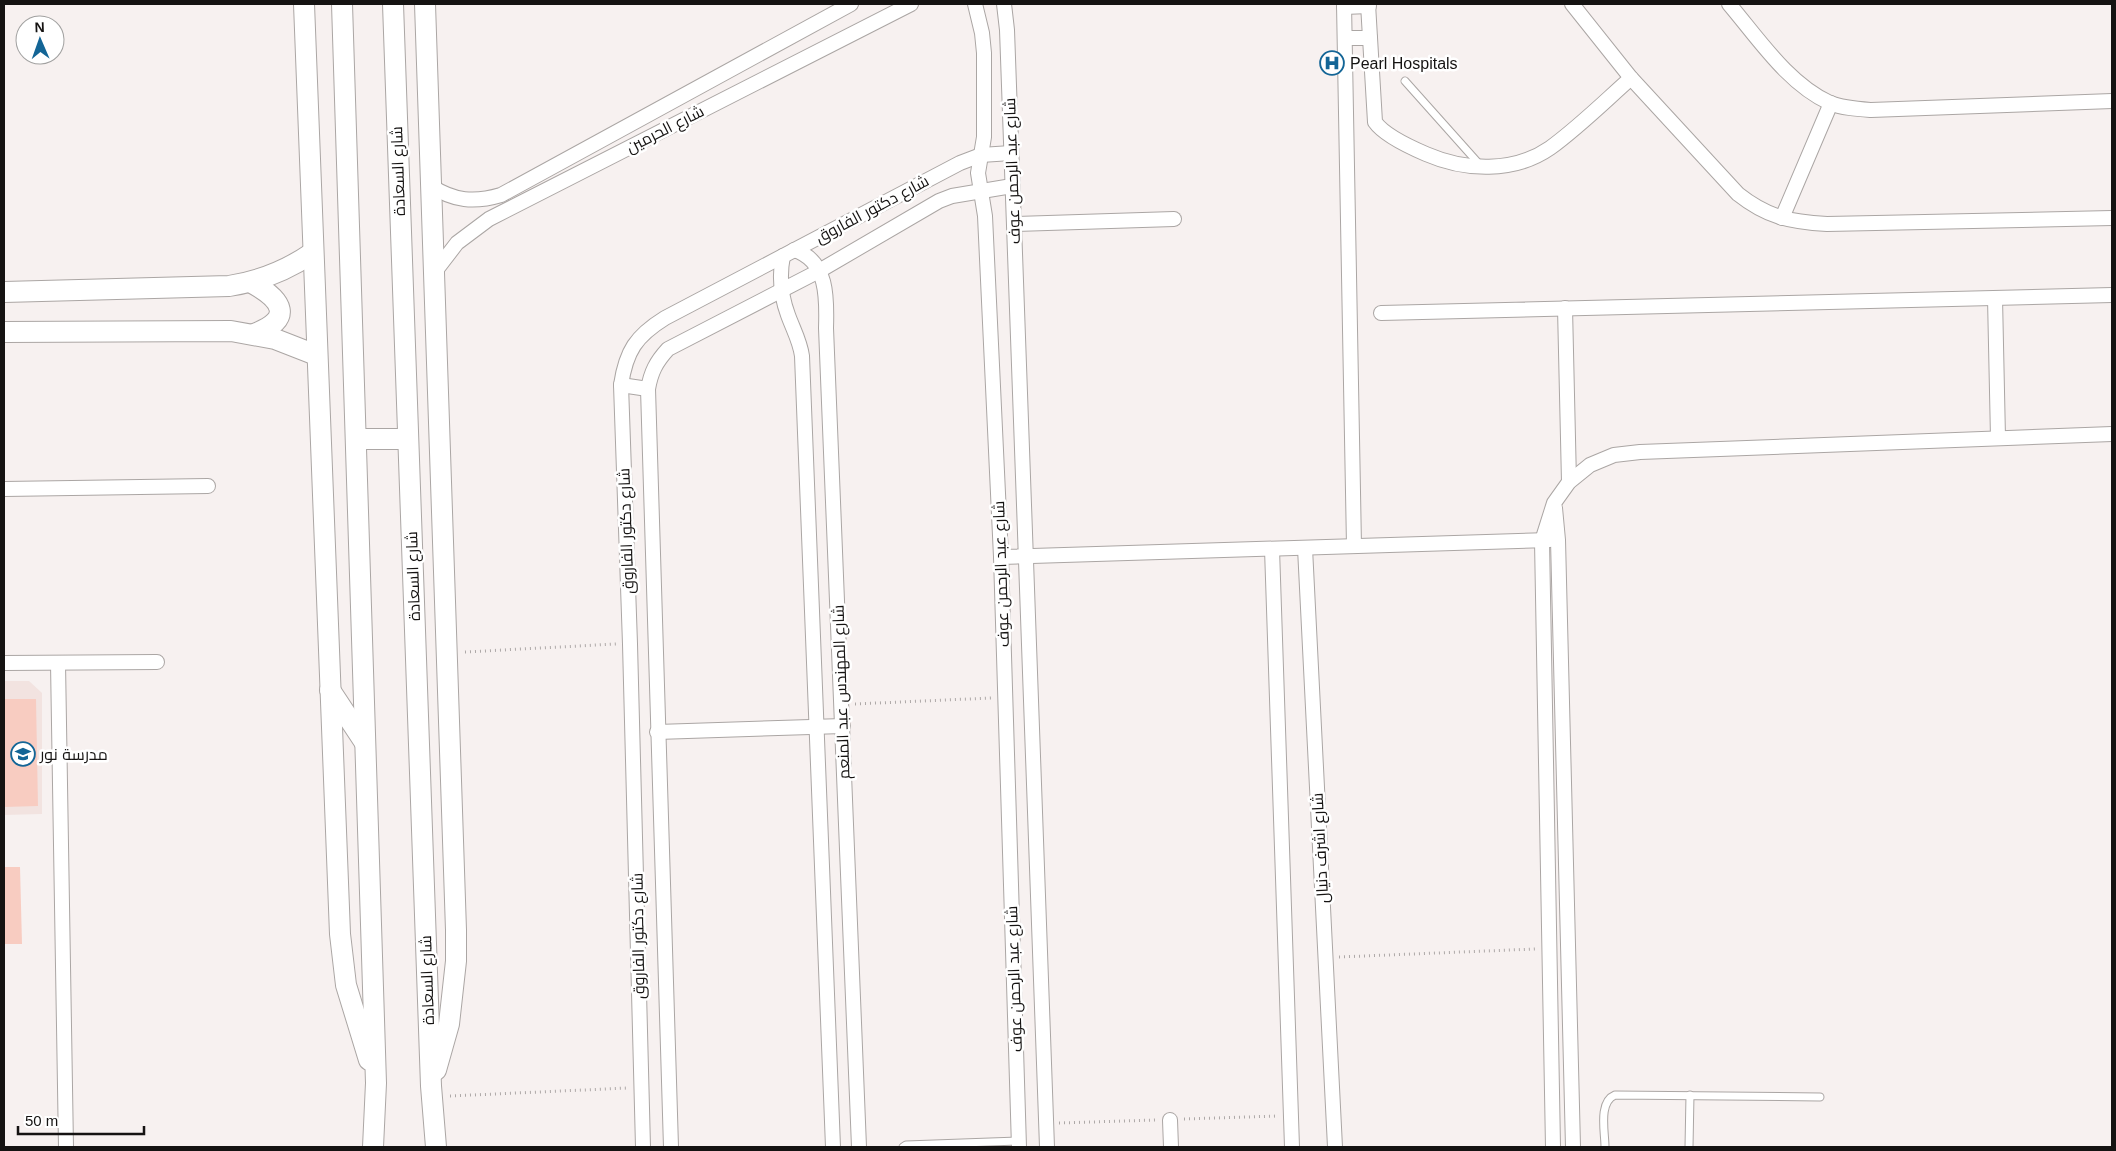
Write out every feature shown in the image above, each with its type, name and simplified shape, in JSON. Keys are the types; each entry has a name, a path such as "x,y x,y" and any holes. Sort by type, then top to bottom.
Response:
{"street":[{"path":"304,4 316,355 342,960 353,1010 376,1083"},
{"path":"341,4 376,1083 373,1147"},
{"path":"426,4 456,961 449,1024 431,1092"},
{"name":"شارع الحرمين","path":"431,186 457,199 472,201 487,199 501,194 835,8 851,4"},
{"name":"شارع الحرمين","path":"434,274 457,243 489,219 911,4"},
{"name":"شارع عبد الرحمن عوف","path":"975,4 982,33 984,52 984,120 978,173 985,222 1001,558 1019,1144"},
{"name":"شارع عبد الرحمن عوف","path":"1004,4 1007,30 1028,556 1047,1147"},
{"path":"1572,4 1631,78 1738,194 1768,214 1782,218 1827,224 2112,218"},
{"path":"1730,4 1792,77 1811,93 1831,103 1871,110 2112,100"},
{"path":"1354,546 1344,5 1368,5 1374,117 1378,126 1414,148 1435,158 1458,165 1482,167 1505,165 1521,161 1550,148 1631,78"},
{"name":"شارع السعادة","path":"397,8 408,439 431,1092 436,1147"},
{"path":"1346,38 1370,38"},
{"path":"1782,218 1831,103"},
{"name":"شارع دكتور الفاروق","path":"643,1147 630,644 621,385 624,364 633,345 647,329 960,163 981,155 1011,153"},
{"name":"شارع دكتور الفاروق","path":"671,1147 648,389 654,367 668,349 819,271 939,201 952,196 1012,186"},
{"path":"1014,224 1174,219"},
{"path":"4,292 206,288 252,283 274,276 294,266 312,253"},
{"path":"789,253 810,257 819,271"},
{"name":"شارع المهندس عبد المنعم","path":"789,253 782,290 784,304 800,343 802,356 833,1147"},
{"name":"شارع المهندس عبد المنعم","path":"819,271 826,303 859,1147"},
{"path":"252,283 267,291 280,308 277,320 270,328 254,334"},
{"path":"1382,313 2112,295"},
{"path":"1995,298 1998,438"},
{"path":"1565,308 1569,482"},
{"path":"4,332 209,330 254,334 296,346 316,355"},
{"path":"621,385 648,389"},
{"path":"1553,1147 1542,540 1554,503 1569,482 1590,465 1614,455 1640,452 2112,434"},
{"path":"356,439 408,439"},
{"path":"4,489 208,486"},
{"path":"1554,503 1558,540 1573,1147"},
{"path":"1001,558 1558,540"},
{"name":"شارع اشرف دنيال","path":"1305,548 1335,1147"},
{"path":"1272,549 1292,1147"},
{"path":"415,632 444,577"},
{"path":"4,663 157,662"},
{"path":"58,663 66,1147"},
{"path":"330,690 365,743"},
{"path":"657,732 843,726"},
{"path":"1170,1120 1171,1147"}],"lane":[{"path":"1405,81 1482,167"},
{"path":"1689,1147 1690,1095"},
{"path":"1605,1147 1604,1106 1612,1096 1820,1096"},
{"path":"903,1147 906,1145 1019,1144"}],"path":[{"path":"446,652 630,644"},
{"path":"842,705 1005,698"},
{"path":"1326,957 1550,948"},
{"path":"431,1092 642,1088"}],"shaded area":[{"name":"مدرسة نور","path":"4,681 29,681 42,693 42,814 4,815"},
{"name":"مدرسة نور","path":"4,699 36,699 38,806 4,807"},
{"path":"4,867 20,867 22,944 4,944"}],"place":[{"name":"Pearl Hospitals","path":"1332,63"},
{"name":"مدرسة نور","path":"23,754"}]}
